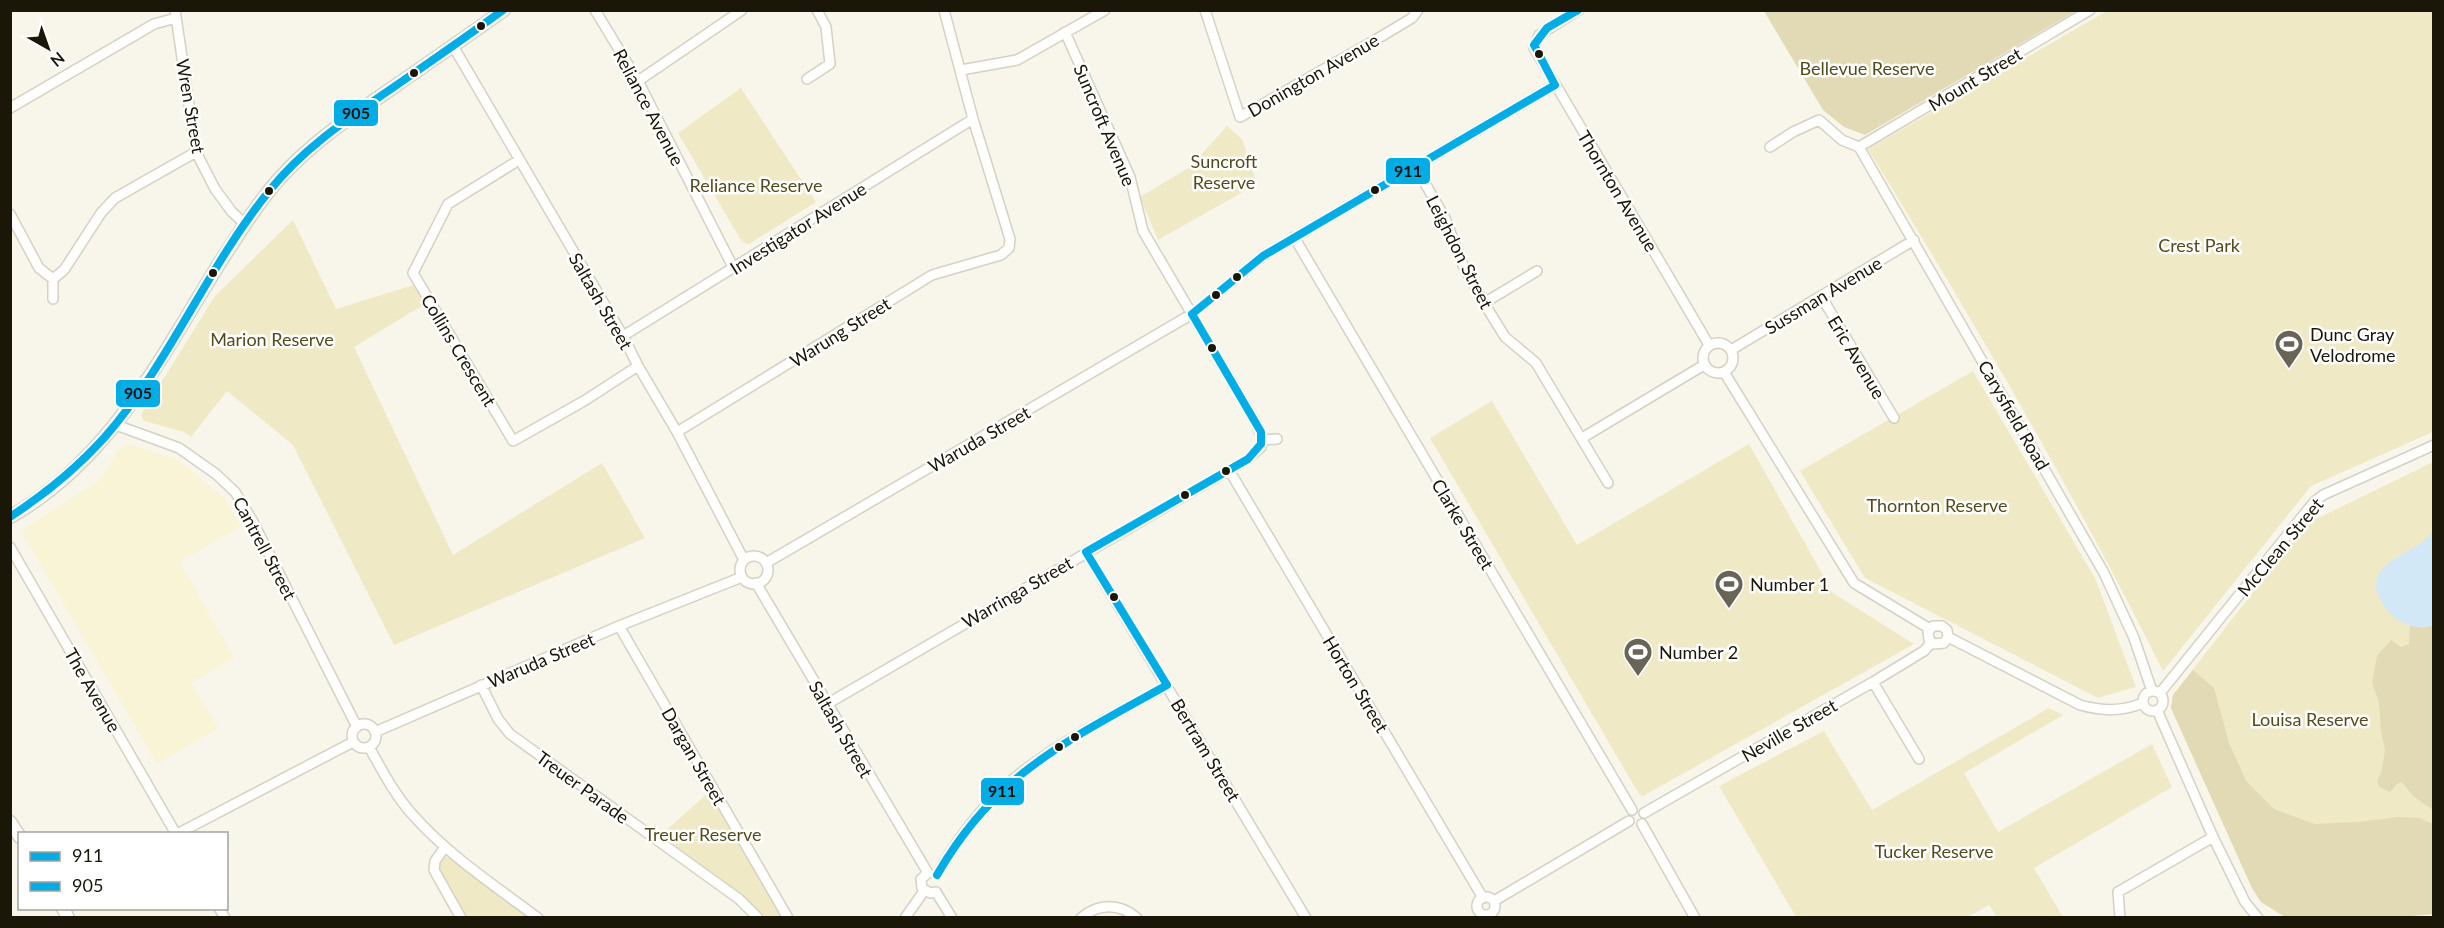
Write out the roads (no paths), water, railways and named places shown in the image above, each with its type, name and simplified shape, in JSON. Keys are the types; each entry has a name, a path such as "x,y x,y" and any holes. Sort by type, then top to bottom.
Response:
{"main road":[{"path":"10,517 63,480 85,461 116,425 245,224 280,178 326,135 504,10"}],"street":[{"name":"Reliance Avenue","path":"595,10 638,81 734,269"},
{"path":"638,81 742,10"},
{"path":"807,79 830,64 826,27 817,10"},
{"path":"944,10 973,119 1010,239 1009,248 1019,252"},
{"path":"961,70 1017,60 1105,10"},
{"name":"Donington Avenue","path":"1204,10 1240,117 1412,18 1418,10"},
{"name":"Thornton Avenue","path":"1578,10 1539,35 1534,48 1709,345"},
{"name":"Mount Street","path":"1859,147 2090,10"},
{"path":"10,108 154,24 176,14"},
{"name":"Wren Street","path":"176,14 196,152 215,189 232,212 245,224"},
{"name":"Suncroft Avenue","path":"1065,32 1130,177 1143,231 1192,314"},
{"name":"Saltash Street","path":"453,46 623,336 677,432 744,560"},
{"name":"Waruda Street","path":"766,563 1192,314 1263,256 1555,85"},
{"name":"Investigator Avenue","path":"623,336 973,119"},
{"path":"1770,147 1793,132 1819,120 1842,140 1859,147"},
{"name":"Carysfield Road","path":"1859,147 2104,573 2156,692"},
{"path":"53,279 64,270 101,213 115,198 196,152"},
{"name":"Collins Crescent","path":"519,160 448,204 413,273 513,441 638,366"},
{"name":"Leighdon Street","path":"1415,166 1445,218 1463,266 1505,337 1536,363 1608,483"},
{"path":"10,214 39,268 53,279"},
{"name":"Clarke Street","path":"1294,237 1632,810"},
{"name":"Sussman Avenue","path":"1731,350 1914,240"},
{"name":"Warung Street","path":"677,432 932,275 1001,255 1009,248"},
{"path":"1485,303 1537,271"},
{"path":"53,279 53,299"},
{"name":"Eric Avenue","path":"1821,296 1893,418"},
{"path":"1192,314 1256,423 1263,440 1277,439"},
{"path":"1719,342 1731,350 1732,364 1724,372 1715,373 1704,365 1703,356 1709,345 1719,342"},
{"path":"1582,438 1704,365"},
{"path":"1724,372 1854,583 1930,628"},
{"name":"Cantrell Street","path":"116,425 179,448 216,474 236,492 357,727"},
{"name":"Warringa Street","path":"827,704 1228,470 1256,453 1263,440"},
{"name":"McClean Street","path":"2156,692 2314,502 2323,495 2433,444"},
{"name":"Horton Street","path":"1228,470 1483,898"},
{"name":"The Avenue","path":"10,547 175,832"},
{"name":"Bertram Street","path":"1086,552 1306,918"},
{"path":"756,555 766,563 767,576 756,584 748,582 742,577 740,568 744,560 756,555"},
{"name":"Waruda Street","path":"375,732 619,626 742,577"},
{"name":"Saltash Street","path":"756,584 932,874"},
{"path":"1936,625 1942,626 1947,630 1948,637 1941,644 1931,643 1928,636 1930,628 1936,625"},
{"name":"Dargan Street","path":"619,626 788,918"},
{"path":"1948,637 2079,705 2115,711 2143,703"},
{"name":"Neville Street","path":"1644,813 1873,682 1924,651 1931,643"},
{"path":"1873,682 1919,759"},
{"name":"Treuer Parade","path":"481,685 498,719 510,734 739,899 758,918"},
{"path":"932,874 941,884 936,892 930,893 924,891 920,882 923,877 932,874 980,814 1009,783 1039,760 1167,685"},
{"path":"2156,692 2163,702 2157,710 2150,711 2143,703 2145,695 2156,692"},
{"path":"2157,710 2213,837 2245,902 2258,918"},
{"path":"368,724 375,732 376,739 369,747 359,747 353,742 353,732 357,727 368,724"},
{"path":"180,832 353,742"},
{"path":"369,747 401,800 445,848 538,918"},
{"path":"1639,808 1644,813 1645,819 1642,824 1635,826 1629,821 1628,815 1632,810 1639,808"},
{"path":"1494,901 1629,821"},
{"path":"1642,824 1695,918"},
{"path":"2120,918 2118,892 2213,837"},
{"path":"445,848 435,861 434,870 461,918"},
{"path":"905,918 924,891"},
{"path":"936,892 952,918"},
{"path":"1483,898 1494,901 1495,908 1492,916 1484,915 1479,911 1478,904 1483,898"},
{"path":"1081,918 1098,907 1112,906 1120,907 1137,918"},
{"path":"1469,918 1479,911"}],"water":[{"path":"2432,532 2433,625 2418,627 2395,618 2384,606 2376,586 2385,566 2417,546"}],"place":[{"name":"Dunc Gray Velodrome","path":"2289,370"},
{"name":"Number 1","path":"1729,610"},
{"name":"Number 2","path":"1638,678"}],"park label":[{"name":"Bellevue Reserve","path":"1867,68"},
{"name":"Suncroft Reserve","path":"1224,171"},
{"name":"Reliance Reserve","path":"756,185"},
{"name":"Crest Park","path":"2199,245"},
{"name":"Marion Reserve","path":"272,339"},
{"name":"Thornton Reserve","path":"1937,505"},
{"name":"Louisa Reserve","path":"2310,719"},
{"name":"Treuer Reserve","path":"703,834"},
{"name":"Tucker Reserve","path":"1934,851"}]}
